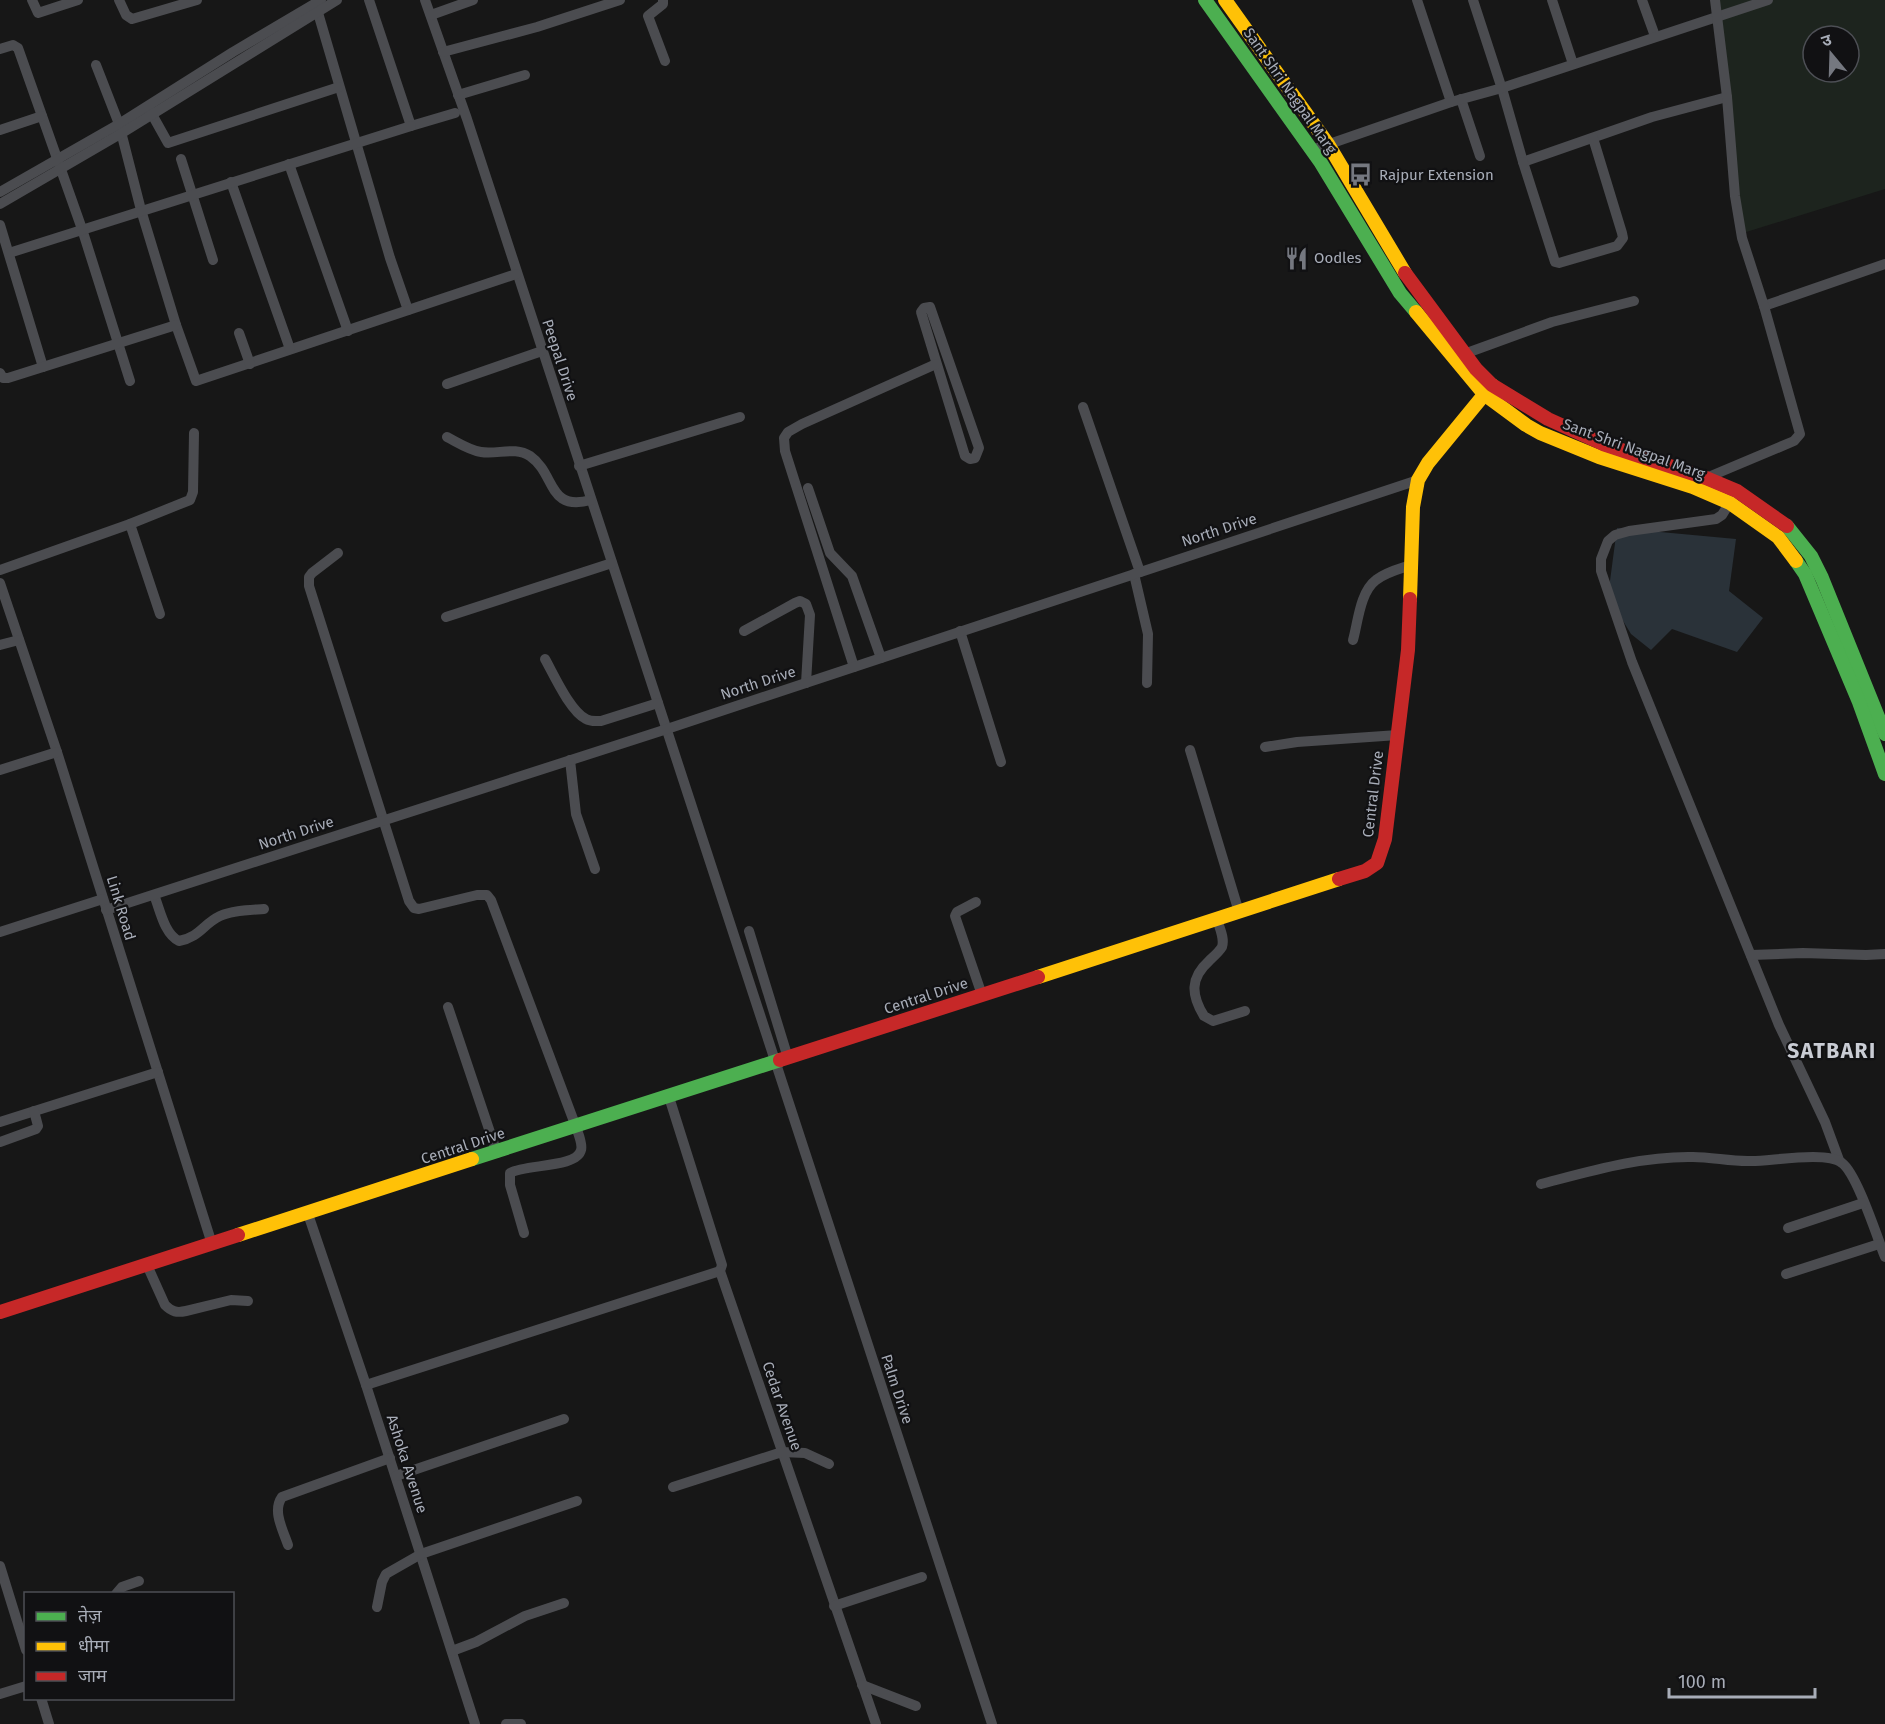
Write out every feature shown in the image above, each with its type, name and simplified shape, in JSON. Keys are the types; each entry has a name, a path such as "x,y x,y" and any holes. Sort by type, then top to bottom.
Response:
{"main road":[{"name":"Sant Shri Nagpal Marg","path":"1205,0 1312,150 1400,292 1488,389 1526,425 1599,457 1693,487 1733,497 1769,512 1787,526 1811,556 1822,578 1885,734"},
{"name":"Sant Shri Nagpal Marg","path":"1225,0 1328,144 1412,284 1476,369 1488,389 1603,444 1706,478 1733,497 1778,537 1805,574 1859,702 1885,774"},
{"name":"Central Drive","path":"0,1312 1365,871 1377,863 1385,839 1407,650 1413,507 1418,480 1428,463 1488,389"}],"street":[{"path":"32,0 38,13 78,0"},
{"path":"119,0 126,15 132,19 198,0"},
{"path":"0,192 59,163 120,128 317,4 337,0"},
{"path":"369,0 411,126"},
{"name":"Peepal Drive","path":"425,0 658,703 781,1060"},
{"path":"431,15 473,0"},
{"path":"443,52 537,27 620,0"},
{"path":"663,0 663,4 648,16 665,62"},
{"path":"1417,0 1480,156"},
{"path":"1473,0 1555,262 1559,263 1617,246 1623,238 1593,138"},
{"path":"1552,0 1573,64"},
{"path":"1642,0 1655,36"},
{"path":"1706,478 1794,441 1800,434 1764,306 1748,261 1738,220 1727,97 1715,0"},
{"path":"1312,150 1768,0"},
{"path":"317,4 355,143 408,310"},
{"path":"0,49 13,45 18,47 82,229 130,381"},
{"path":"96,65 120,128 141,210 176,325 196,381 516,274"},
{"path":"458,95 525,75"},
{"path":"150,110 168,143 339,87"},
{"path":"1523,162 1652,117 1727,97"},
{"path":"9,253 455,113"},
{"path":"0,130 42,116"},
{"path":"180,159 213,260"},
{"path":"0,204 59,163"},
{"path":"289,164 348,330"},
{"path":"231,182 290,350"},
{"path":"0,225 43,367"},
{"path":"1764,306 1885,264"},
{"path":"1464,354 1552,322 1634,301"},
{"path":"927,307 931,309 979,448 975,458 970,459 965,456 936,364 921,312 921,309 927,307"},
{"path":"0,373 3,378 8,378 176,325"},
{"path":"239,333 250,364"},
{"path":"447,384 542,351"},
{"path":"854,667 785,451 784,438 788,432 802,424 936,364"},
{"path":"1083,407 1137,573 1148,634 1147,683"},
{"path":"579,466 740,417"},
{"path":"0,570 130,525 190,500 194,492 194,434"},
{"path":"447,437 477,451 521,452 537,462 552,488 567,501 574,503 591,500"},
{"name":"North Drive","path":"106,910 667,729 1418,480"},
{"path":"808,488 830,553 852,576 881,658"},
{"path":"1733,497 1722,515 1716,519 1615,535 1608,541 1604,550 1601,571 1641,687 1779,1025 1825,1122 1839,1160 1849,1169 1885,1257"},
{"path":"130,525 160,614"},
{"path":"338,554 309,577 309,586 409,901 414,908 419,909 477,895 487,896 491,900 582,1147 577,1157 558,1164 527,1167 510,1173 510,1185 524,1233"},
{"path":"446,617 612,563"},
{"path":"1353,640 1368,589 1374,581 1411,565"},
{"name":"Link Road","path":"0,583 57,752 212,1244"},
{"path":"744,631 795,603 800,601 806,604 810,615 806,682"},
{"path":"960,631 1001,762"},
{"path":"0,645 19,640"},
{"path":"545,659 568,698 585,719 593,722 601,721 658,703"},
{"path":"1265,747 1297,741 1398,735"},
{"path":"1190,750 1239,912"},
{"path":"0,770 57,752"},
{"path":"570,760 576,814 596,869"},
{"path":"154,895 168,930 173,938 179,941 196,936 211,922 223,915 264,909"},
{"path":"0,932 102,898"},
{"path":"976,902 957,912 955,916 982,995"},
{"path":"1216,919 1223,940 1222,946 1199,970 1195,978 1194,987 1197,998 1204,1016 1213,1021 1245,1011"},
{"path":"749,931 781,1060"},
{"path":"1751,955 1885,954"},
{"path":"447,1007 497,1152"},
{"name":"Palm Drive","path":"781,1060 992,1724"},
{"path":"0,1122 158,1072"},
{"name":"Cedar Avenue","path":"669,1097 722,1266 720,1271 876,1724"},
{"path":"0,1142 36,1129 38,1126 34,1111"},
{"path":"1541,1184 1613,1165 1668,1158 1694,1156 1753,1161 1788,1158 1839,1160"},
{"path":"1788,1228 1863,1203"},
{"name":"Ashoka Avenue","path":"308,1214 396,1476 452,1651 472,1723"},
{"path":"1786,1274 1879,1244"},
{"path":"147,1265 165,1305 170,1310 179,1312 231,1300 248,1301"},
{"path":"366,1385 720,1271"},
{"path":"396,1476 564,1419"},
{"path":"673,1487 782,1452 805,1453 829,1464"},
{"path":"288,1545 277,1504 282,1497 390,1458"},
{"path":"376,1607 386,1574 421,1554 578,1501"},
{"path":"0,1566 3,1588 13,1608 24,1644"},
{"path":"834,1606 922,1577"},
{"path":"117,1592 122,1587 139,1581"},
{"path":"452,1651 476,1642 525,1616 564,1603"},
{"path":"0,1612 13,1608"},
{"path":"862,1685 916,1706"},
{"path":"0,1694 24,1687"},
{"path":"42,1700 49,1724"},
{"path":"506,1724 521,1724"}],"shaded area":[{"path":"1718,0 1885,0 1885,189 1743,233"},
{"path":"1617,528 1736,539 1729,591 1763,618 1737,652 1672,629 1651,650 1631,634 1608,596"}],"traffic: fast":[{"path":"1205,0 1321,163 1400,293 1416,312"},
{"path":"1787,526 1811,556 1822,578 1885,734"},
{"path":"1796,561 1805,574 1859,702 1885,774"},
{"path":"472,1159 780,1060"}],"traffic: slow":[{"path":"1225,0 1328,144 1405,273"},
{"path":"1416,312 1484,394 1526,425 1599,457 1693,487 1730,503 1778,537 1796,561"},
{"path":"1410,599 1413,507 1418,480 1428,463 1492,385"},
{"path":"1038,977 1339,879"},
{"path":"238,1235 472,1159"}],"traffic: jam":[{"path":"1405,273 1476,369 1492,385 1548,419 1603,444 1706,478 1737,491 1787,526"},
{"path":"1339,879 1365,871 1377,863 1385,839 1408,650 1410,599"},
{"path":"780,1060 1038,977"},
{"path":"0,1312 238,1235"}],"place":[{"name":"Rajpur Extension","path":"1361,175"},
{"name":"Oodles","path":"1296,258"}],"district":[{"name":"SATBARI","path":"1832,1051"}]}
